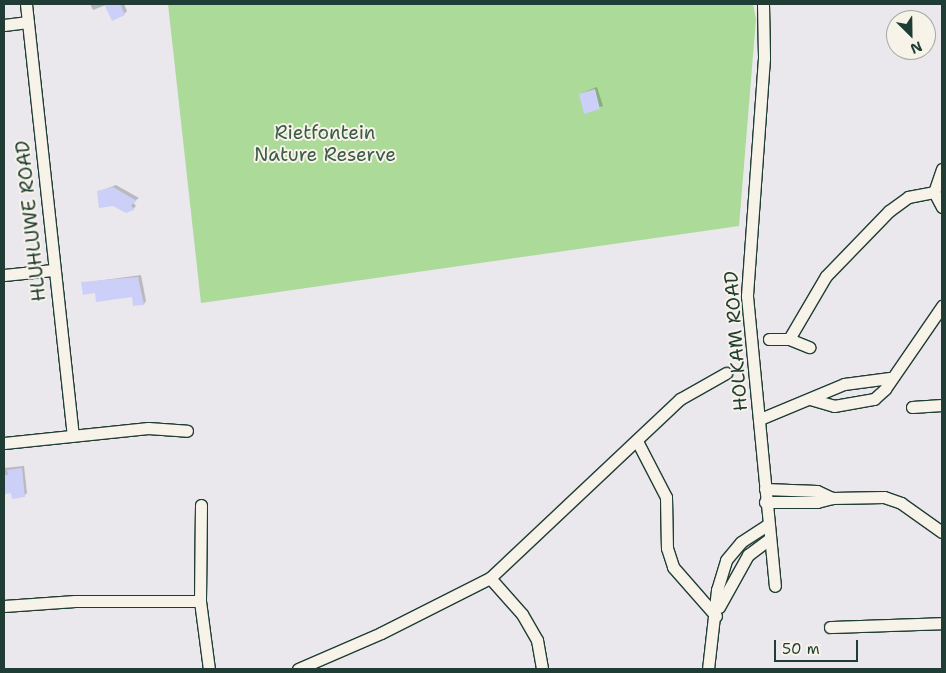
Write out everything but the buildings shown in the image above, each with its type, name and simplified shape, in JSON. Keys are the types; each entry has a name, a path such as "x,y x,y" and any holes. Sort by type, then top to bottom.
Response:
{"street":[{"name":"HLUHLUWE ROAD","path":"26,4 53,270 73,435"},
{"name":"HOLKAM ROAD","path":"763,4 764,58 747,288 760,419 767,525 775,586"},
{"path":"4,25 28,22"},
{"path":"942,169 934,192 942,207"},
{"path":"789,339 826,276 889,211 908,197 934,192"},
{"path":"4,275 53,270"},
{"path":"810,399 834,406 868,402 880,395 890,378 942,306"},
{"path":"769,339 789,339 810,347"},
{"path":"298,669 381,633 490,578 680,399 726,373"},
{"path":"760,419 844,384 890,378"},
{"path":"912,407 942,405"},
{"path":"4,443 148,428 187,431"},
{"path":"638,440 666,497 667,548 672,567 716,616"},
{"path":"765,485 800,482 807,490 832,498"},
{"path":"765,502 817,502 832,498 892,498 942,532"},
{"path":"201,505 200,601 209,669"},
{"path":"708,669 716,616 717,590 726,560 741,542 767,525"},
{"path":"716,616 745,561 754,548 769,539"},
{"path":"490,578 522,614 537,640 542,669"},
{"path":"4,606 75,601 200,601"},
{"path":"830,627 942,623"}],"green space":[{"name":"Rietfontein Nature Reserve","path":"168,4 753,4 756,19 739,226 201,303"}]}
